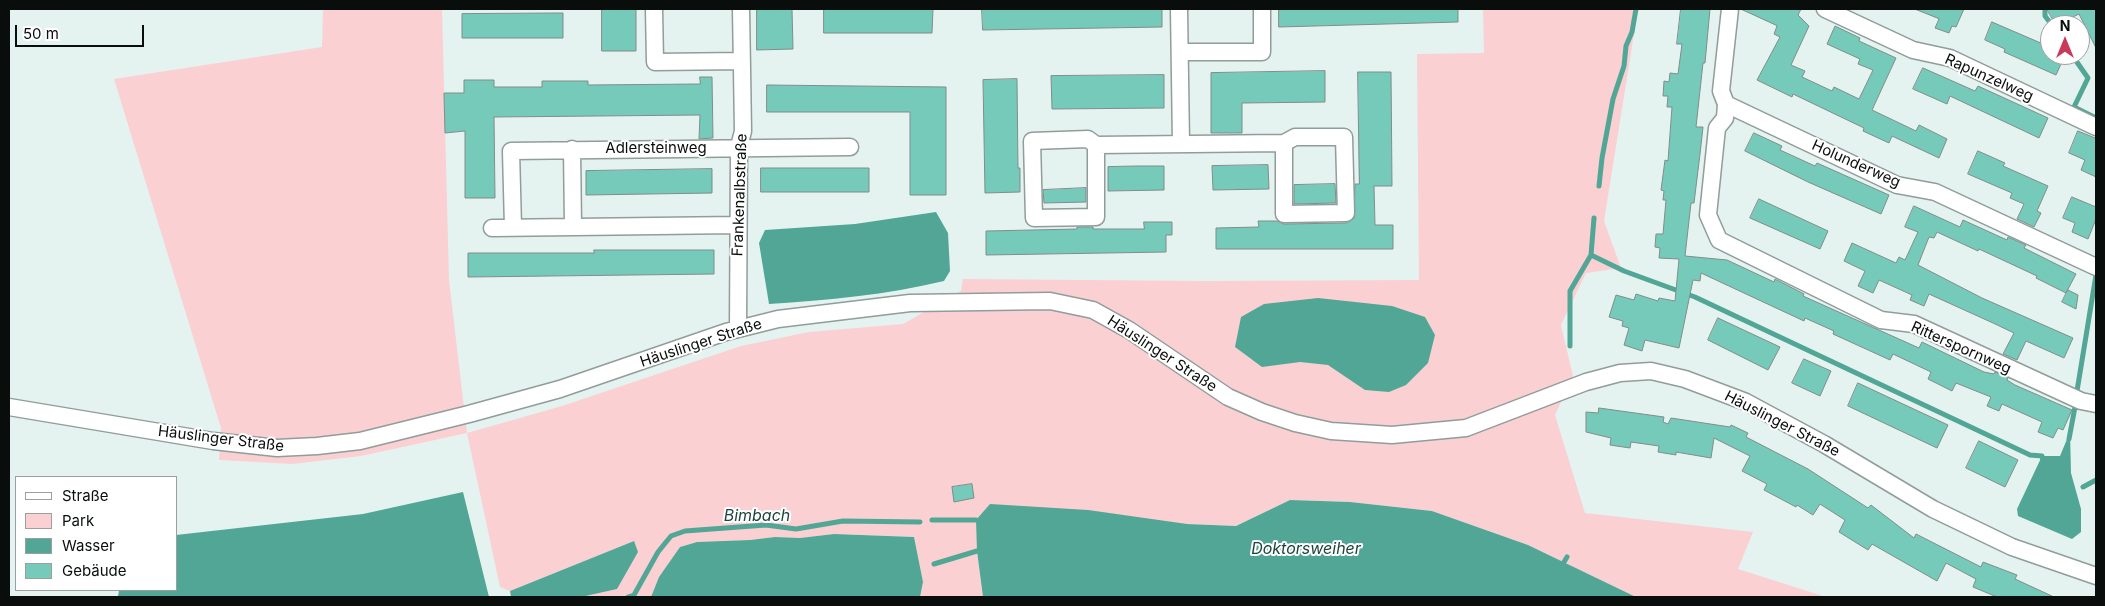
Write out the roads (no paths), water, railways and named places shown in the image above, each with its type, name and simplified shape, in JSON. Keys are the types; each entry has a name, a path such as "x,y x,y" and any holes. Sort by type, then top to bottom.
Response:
{"street":[{"path":"654,9 654,62 742,61"},
{"name":"Frankenalbstraße","path":"738,329 739,148 743,132 741,9"},
{"path":"1178,9 1183,144"},
{"path":"1180,52 1262,52 1262,9"},
{"path":"1726,104 1721,90 1730,9"},
{"name":"Rapunzelweg","path":"1825,9 1913,50 1950,58 2096,127"},
{"name":"Ritterspornweg","path":"1726,104 1725,118 1717,128 1708,215 1719,240 1881,320 1914,324 2081,401 2096,404"},
{"name":"Holunderweg","path":"1726,104 1897,185 1935,192 2096,267"},
{"path":"1096,145 1096,217 1034,218 1032,141 1088,140 1096,145 1284,143 1295,138 1344,137 1346,213 1284,214 1284,143"},
{"name":"Adlersteinweg","path":"513,227 511,151 850,147"},
{"path":"572,149 573,226"},
{"path":"492,228 738,225"},
{"name":"Häuslinger Straße","path":"9,407 213,441 277,448 317,446 360,441 560,389 738,329 778,319 910,303 1050,301 1093,310 1129,330 1228,397 1262,412 1295,423 1332,431 1392,435 1466,428 1586,382 1620,373 1651,371 1685,378 1746,402 1824,444 1933,509 2012,547 2096,576"}],"water":[{"path":"936,212 948,233 950,271 944,281 857,296 769,304 759,243 765,230 855,224"},
{"path":"1318,298 1392,306 1425,317 1435,335 1428,363 1406,385 1389,392 1365,390 1328,365 1300,362 1262,367 1235,347 1241,317 1264,304"},
{"path":"2070,432 2071,473 2081,509 2081,532 2072,539 2018,516 2017,509 2042,456 2060,456"},
{"path":"463,492 489,597 118,597 119,591 178,591 178,535 363,514"},
{"name":"Doktorsweiher","path":"1290,500 1350,502 1432,511 1528,545 1636,597 983,597 977,551 976,520 990,504 1088,510 1187,524 1236,526"},
{"path":"834,534 914,537 923,582 920,597 651,597 659,577 680,547 697,542 775,537 800,538"},
{"path":"634,541 638,552 617,589 581,597 511,597 510,591"}],"waterway":[{"path":"1599,186 1613,99 1624,66 1626,46 1632,32 1636,9"},
{"path":"2045,9 2045,15"},
{"path":"2079,65 2088,78 2074,107 2096,118"},
{"path":"1570,346 1570,291 1591,255 1594,218"},
{"path":"1591,255 1624,271 1695,297 2030,455 2042,456 2043,461"},
{"path":"2077,391 2096,275"},
{"path":"2069,439 2075,407"},
{"path":"2083,487 2096,480"},
{"name":"Bimbach","path":"932,520 976,520"},
{"name":"Bimbach","path":"628,597 634,595 658,552 671,536 685,531 766,525 796,529 843,521 920,522"},
{"path":"934,564 977,551"},
{"path":"1564,562 1567,557"}]}
